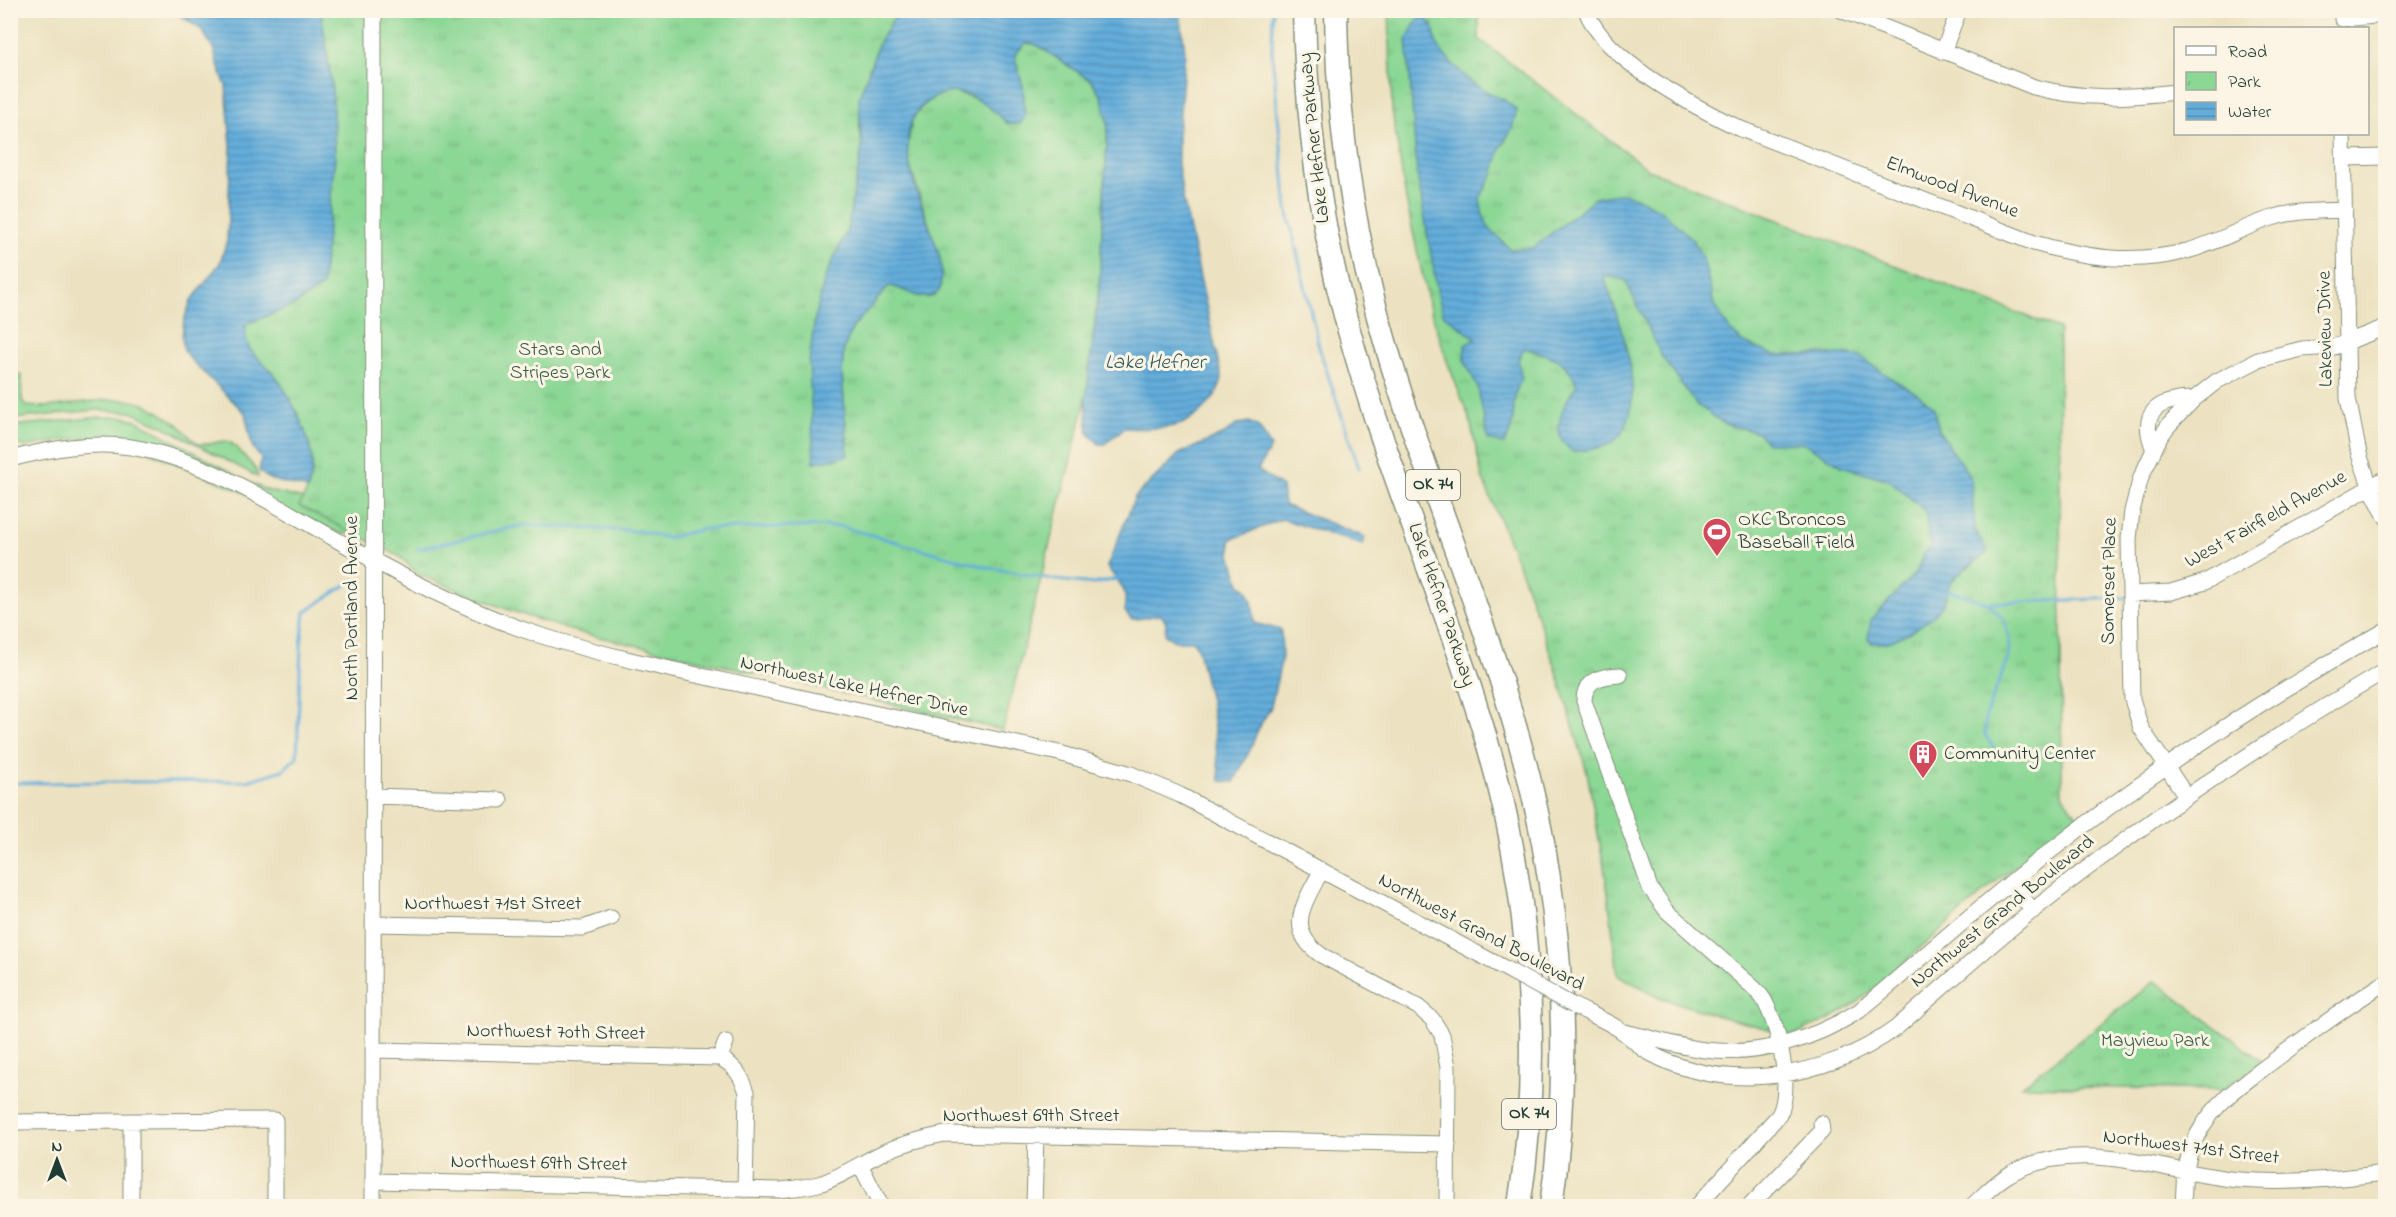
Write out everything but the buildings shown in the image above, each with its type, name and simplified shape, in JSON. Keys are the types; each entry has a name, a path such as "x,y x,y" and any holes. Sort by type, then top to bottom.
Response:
{"highway":[{"name":"Lake Hefner Parkway","path":"1304,10 1305,62 1312,146 1328,244 1338,288 1371,402 1488,743 1513,854 1522,914 1530,1021 1530,1096 1524,1176 1519,1206"},
{"name":"Lake Hefner Parkway","path":"1336,10 1336,58 1344,143 1357,227 1371,291 1386,346 1414,431 1504,691 1529,777 1545,849 1557,936 1562,1047 1559,1134 1551,1206"}],"street":[{"name":"North Portland Avenue","path":"373,1206 374,10"},
{"name":"Elmwood Avenue","path":"1586,10 1599,35 1629,62 1687,101 1713,115 1741,129 2064,252 2129,259 2169,255 2206,245 2284,214 2345,210"},
{"path":"1840,10 2034,87 2061,94 2112,98 2174,92"},
{"path":"1943,52 1959,10"},
{"path":"2342,19 2385,15"},
{"name":"Lakeview Drive","path":"2343,135 2348,398 2354,435 2370,486 2385,517"},
{"path":"2344,158 2385,157"},
{"name":"Somerset Place","path":"2186,796 2150,743 2136,715 2131,681 2129,539 2132,511 2141,477 2169,425 2194,399 2217,381 2258,360 2302,349 2347,344 2385,327"},
{"name":"Northwest Lake Hefner Drive","path":"10,459 70,447 104,445 131,447 182,459 268,501 444,597 491,617 568,644 674,670 1059,753 1113,768 1180,795 1321,871"},
{"name":"West Fairfield Avenue","path":"2130,594 2171,592 2205,582 2385,478"},
{"name":"Northwest Grand Boulevard","path":"1617,1028 1707,1050 1736,1051 1779,1046 1806,1038 1836,1025 1859,1011 2044,855 2166,767 2292,684 2385,630"},
{"name":"Northwest Grand Boulevard","path":"1321,871 1617,1028 1647,1051 1693,1069 1747,1077 1784,1074 1835,1062 1879,1040 2033,911 2186,796 2385,670"},
{"path":"1620,675 1602,676 1591,682 1586,690 1584,701 1648,882 1656,898 1667,911 1754,988 1765,1001 1779,1046 1784,1074 1785,1101 1779,1115 1697,1206"},
{"path":"373,796 500,800"},
{"path":"1321,871 1300,913 1300,931 1304,938 1322,956 1418,1007 1437,1026 1447,1054 1447,1206"},
{"path":"2011,883 2033,911"},
{"name":"Northwest 71st Street","path":"373,924 583,928 610,918"},
{"path":"2184,1206 2186,1172 2195,1138 2202,1125 2228,1096 2316,1028 2385,982"},
{"path":"726,1042 720,1058 736,1068 747,1092 745,1190"},
{"name":"Northwest 70th Street","path":"373,1050 720,1058"},
{"path":"10,1122 275,1120 275,1206"},
{"path":"131,1122 131,1206"},
{"path":"1750,1206 1822,1131 1821,1123"},
{"name":"Northwest 69th Street","path":"373,1181 780,1190 821,1183 861,1166 884,1152 920,1138 945,1134 1448,1144"},
{"path":"1034,1206 1036,1135"},
{"name":"Northwest 71st Street","path":"1972,1206 1996,1183 2025,1166 2040,1160 2073,1155 2237,1179 2323,1181 2385,1173"},
{"path":"861,1166 881,1206"}],"green space":[{"name":"Stars and Stripes Park","path":"321,11 895,11 895,17 880,40 871,64 859,124 862,148 847,231 825,277 812,409 814,462 848,455 842,373 844,348 853,327 889,286 917,296 935,296 940,258 908,161 907,151 912,120 920,109 935,96 951,91 985,102 1008,124 1022,121 1025,116 1023,87 1015,54 1026,43 1037,45 1092,81 1102,97 1108,123 1099,288 1086,399 1003,730 573,631 509,610 420,575 399,556 299,506 309,485 312,472 310,449 301,423 282,386 250,349 247,343 246,324 295,305 322,286 335,156 332,87"},
{"path":"1389,11 1479,11 1479,39 1649,170 2059,329 2062,794 2082,823 2009,871 1857,1003 1803,1032 1792,1035 1718,1016 1659,997 1618,975 1606,878 1587,772 1557,672 1522,574 1482,477 1470,420 1447,361 1429,305 1406,200 1392,110"},
{"path":"21,375 22,400 26,406 57,406 103,400 133,401 147,405 179,425 199,444 224,441 233,444 253,466 258,477 161,425 131,412 97,410 13,419 13,376"},
{"path":"100,417 124,417 138,421 250,483 365,520 357,530 351,533 339,533 119,439 71,439 25,447 16,444 12,436 12,426"},
{"name":"Mayview Park","path":"2155,981 2262,1061 2222,1090 2022,1086"}],"water":[{"path":"173,11 321,11 332,87 335,156 322,286 295,305 246,324 247,342 250,349 276,377 289,397 306,435 312,460 308,489 269,479 259,471 261,459 252,446 245,413 184,351 182,337 184,320 191,301 220,263 227,240 231,146 226,86 214,50 202,30"},
{"name":"Lake Hefner","path":"895,11 1180,11 1185,52 1178,164 1183,198 1222,379 1207,406 1195,416 1182,424 1169,427 1124,428 1105,444 1099,444 1088,433 1086,399 1099,288 1108,123 1102,97 1092,81 1037,45 1026,43 1015,54 1023,86 1025,116 1020,124 1008,124 976,98 957,92 937,96 919,109 910,127 908,148 911,171 940,258 942,270 940,290 934,295 921,297 889,286 853,327 844,348 842,373 848,456 814,462 809,363 815,318 825,277 847,231 862,148 859,97 880,40 895,17"},
{"path":"1423,16 1433,26 1436,42 1444,55 1471,82 1503,99 1517,110 1512,129 1501,147 1493,175 1480,198 1488,227 1510,249 1533,248 1595,198 1623,193 1636,197 1662,211 1693,240 1704,262 1714,305 1729,329 1742,342 1774,355 1842,354 1861,357 1917,393 1934,408 1939,431 1971,478 1975,529 1988,552 1952,581 1944,603 1932,617 1912,631 1890,641 1872,643 1868,638 1871,620 1917,571 1923,555 1930,547 1925,511 1889,480 1842,466 1804,443 1767,443 1758,432 1724,424 1696,404 1662,357 1625,280 1604,276 1624,338 1632,386 1631,408 1625,427 1613,442 1599,448 1573,452 1562,441 1559,427 1562,412 1577,385 1562,363 1524,348 1518,361 1522,379 1516,394 1513,420 1508,437 1503,444 1488,440 1478,388 1465,362 1465,345 1476,339 1443,314 1417,174 1407,38 1416,22"},
{"path":"1249,422 1259,427 1271,447 1258,470 1282,487 1284,505 1365,537 1363,545 1282,519 1230,540 1231,554 1240,584 1247,589 1252,602 1255,623 1281,630 1282,657 1271,707 1258,729 1234,782 1220,781 1211,705 1197,646 1192,641 1175,641 1165,635 1166,622 1161,615 1131,619 1124,610 1124,591 1107,567 1135,497 1179,454 1224,434 1238,424"}],"waterway":[{"path":"1273,10 1272,52 1287,209 1320,351 1359,468"},
{"path":"1420,10 1423,16"},
{"path":"417,549 524,525 638,531 668,538 702,529 839,526 986,567 1056,580 1094,584 1116,579"},
{"path":"10,783 247,781 283,770 297,757 301,645 305,612 352,581"},
{"path":"1948,590 1988,603 2004,620 2009,639 2009,656 1986,714 1985,735 1993,747"},
{"path":"1988,603 2125,598"}],"place":[{"name":"OKC Broncos Baseball Field","path":"1717,558"},
{"name":"Community Center","path":"1923,780"}]}
